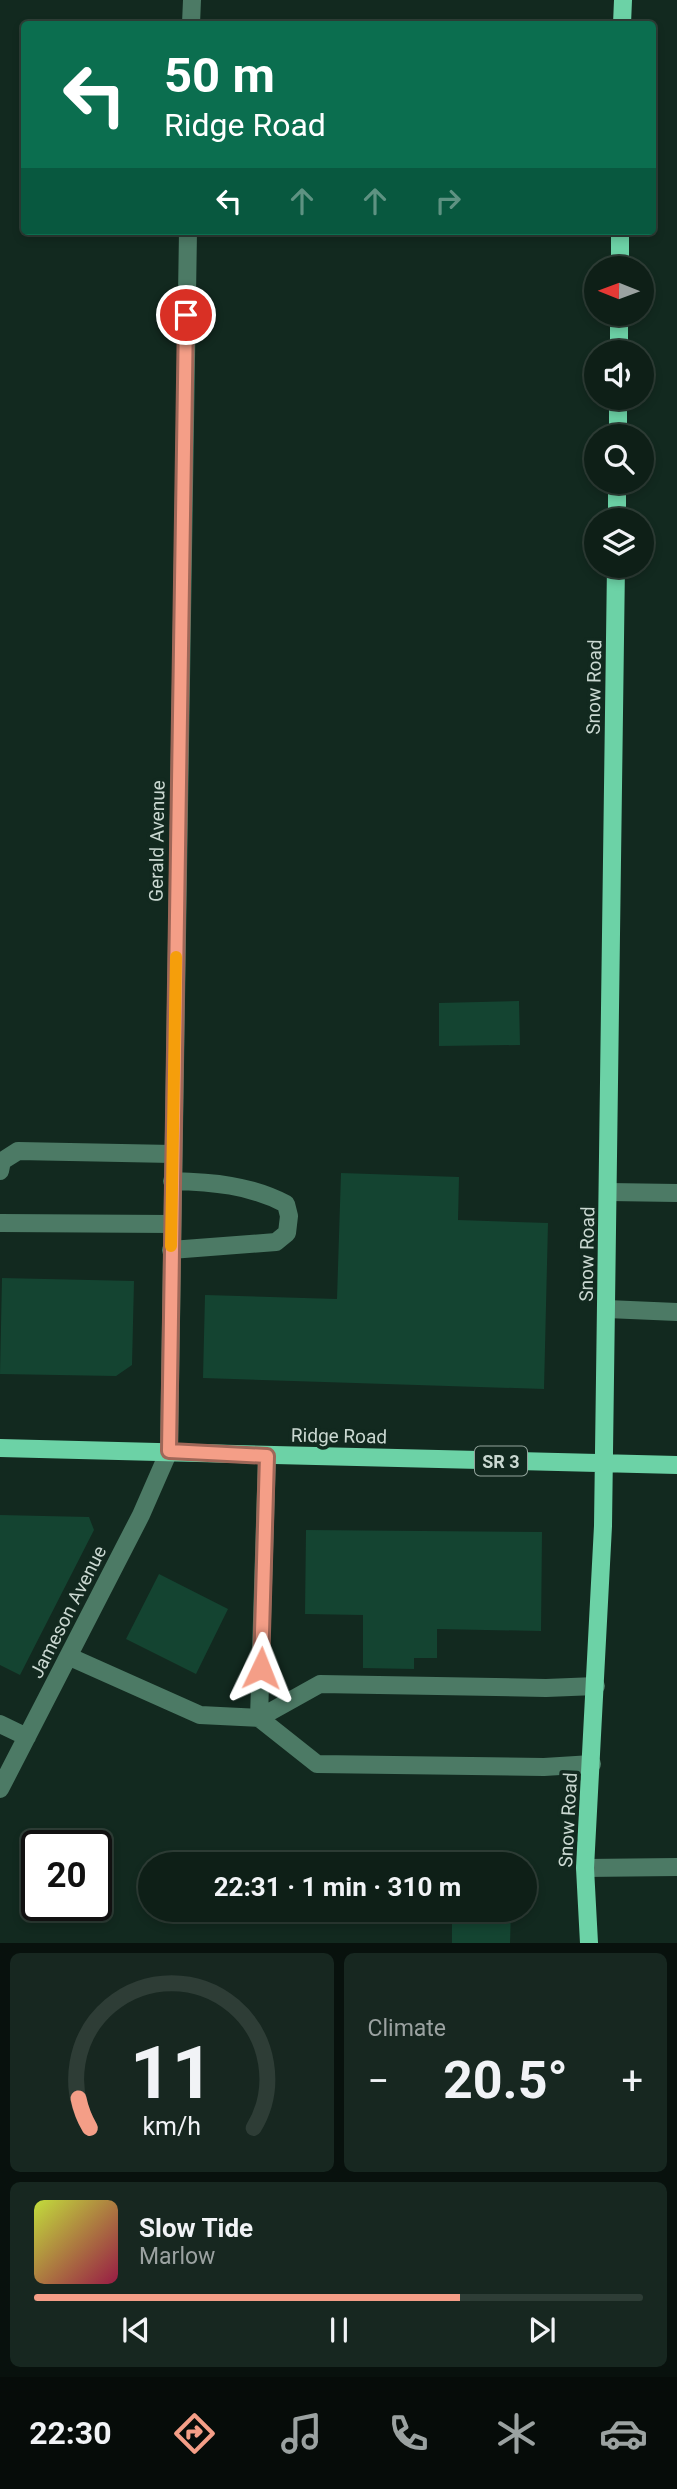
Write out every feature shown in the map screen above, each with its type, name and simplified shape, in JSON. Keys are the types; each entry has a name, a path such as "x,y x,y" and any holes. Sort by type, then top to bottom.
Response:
{"main road":[{"path":"622,21 623,0"},
{"path":"620,235 620,256"},
{"name":"Snow Road","path":"589,1943 585,1868 596,1686 604,1464 616,578"},
{"name":"Ridge Road","path":"0,1448 677,1465"}],"street":[{"path":"191,21 192,0"},
{"name":"Gerald Avenue","path":"169,1451 188,235"},
{"path":"0,1171 2,1161 18,1151 173,1154"},
{"path":"171,1250 276,1242 287,1233 289,1216 286,1203 247,1188 172,1181"},
{"path":"609,1192 677,1193"},
{"path":"0,1223 172,1224"},
{"path":"607,1309 677,1312"},
{"name":"Jameson Avenue","path":"0,1789 141,1516 169,1451"},
{"path":"259,1718 267,1456"},
{"path":"70,1657 200,1715 259,1718 320,1684 545,1688 596,1686"},
{"path":"259,1718 317,1764 592,1764"},
{"path":"0,1724 27,1737"},
{"path":"585,1868 677,1867"}],"building":[{"path":"519,1001 520,1045 439,1046 439,1003"},
{"path":"341,1173 459,1177 458,1220 548,1223 544,1389 203,1378 205,1295 337,1299"},
{"path":"2,1278 134,1281 132,1365 116,1376 0,1374"},
{"path":"0,1515 89,1517 94,1530 20,1675 0,1665"},
{"path":"306,1530 542,1532 541,1631 437,1629 437,1658 414,1658 414,1669 363,1668 363,1615 305,1614"},
{"path":"159,1574 228,1609 196,1674 126,1639"},
{"path":"452,1922 511,1922 510,1943 452,1943"}],"slow traffic":[{"path":"171,1246 176,957"}],"route":[{"path":"186,315 169,1451 267,1456 261,1668"}]}
